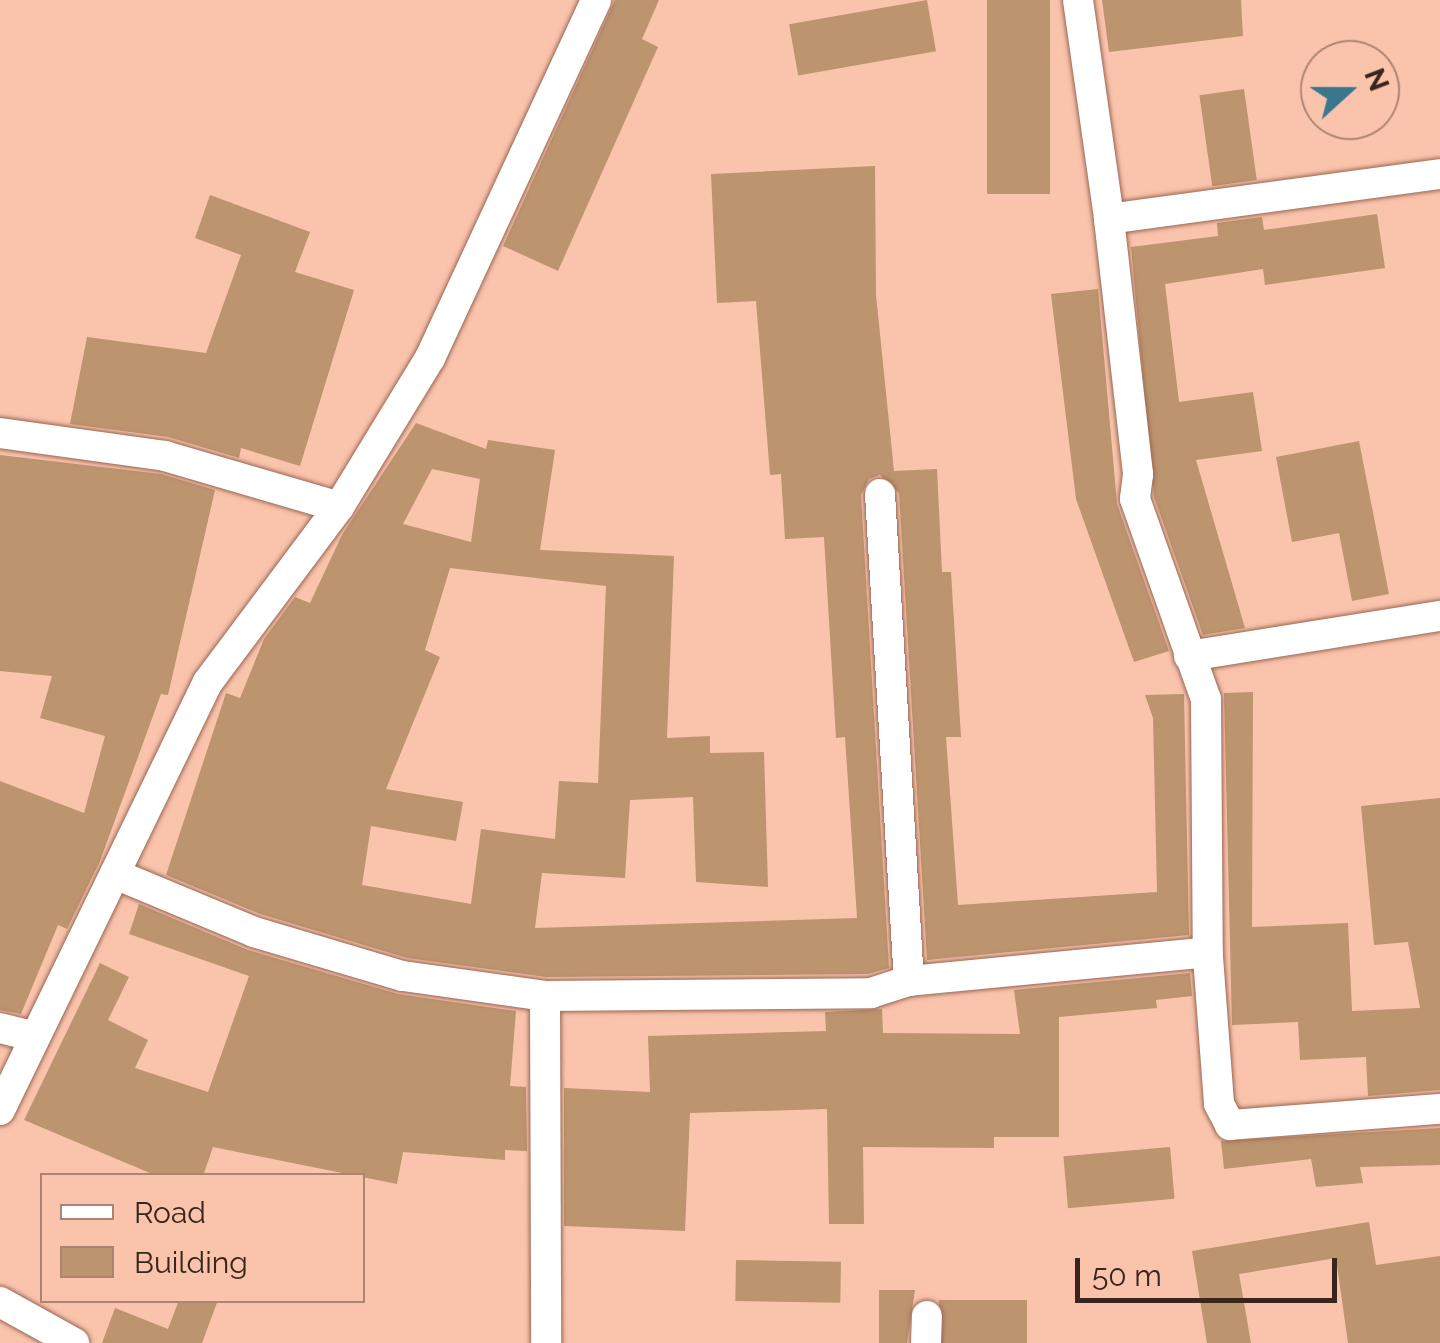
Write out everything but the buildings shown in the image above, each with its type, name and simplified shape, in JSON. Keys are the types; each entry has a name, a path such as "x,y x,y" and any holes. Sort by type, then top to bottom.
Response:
{"street":[{"path":"0,1110 208,682 339,506 430,358 596,0"},
{"path":"1078,0 1138,474 1135,499 1206,700 1208,952 1218,1104 1230,1125 1440,1109"},
{"path":"1108,219 1440,174"},
{"path":"0,433 165,456 339,506"},
{"path":"880,494 910,981"},
{"path":"1190,656 1440,616"},
{"path":"115,874 254,932 403,976 545,996 871,992 910,981 1208,952"},
{"path":"545,996 546,1343"},
{"path":"0,1028 36,1037"},
{"path":"0,1302 74,1343"}]}
